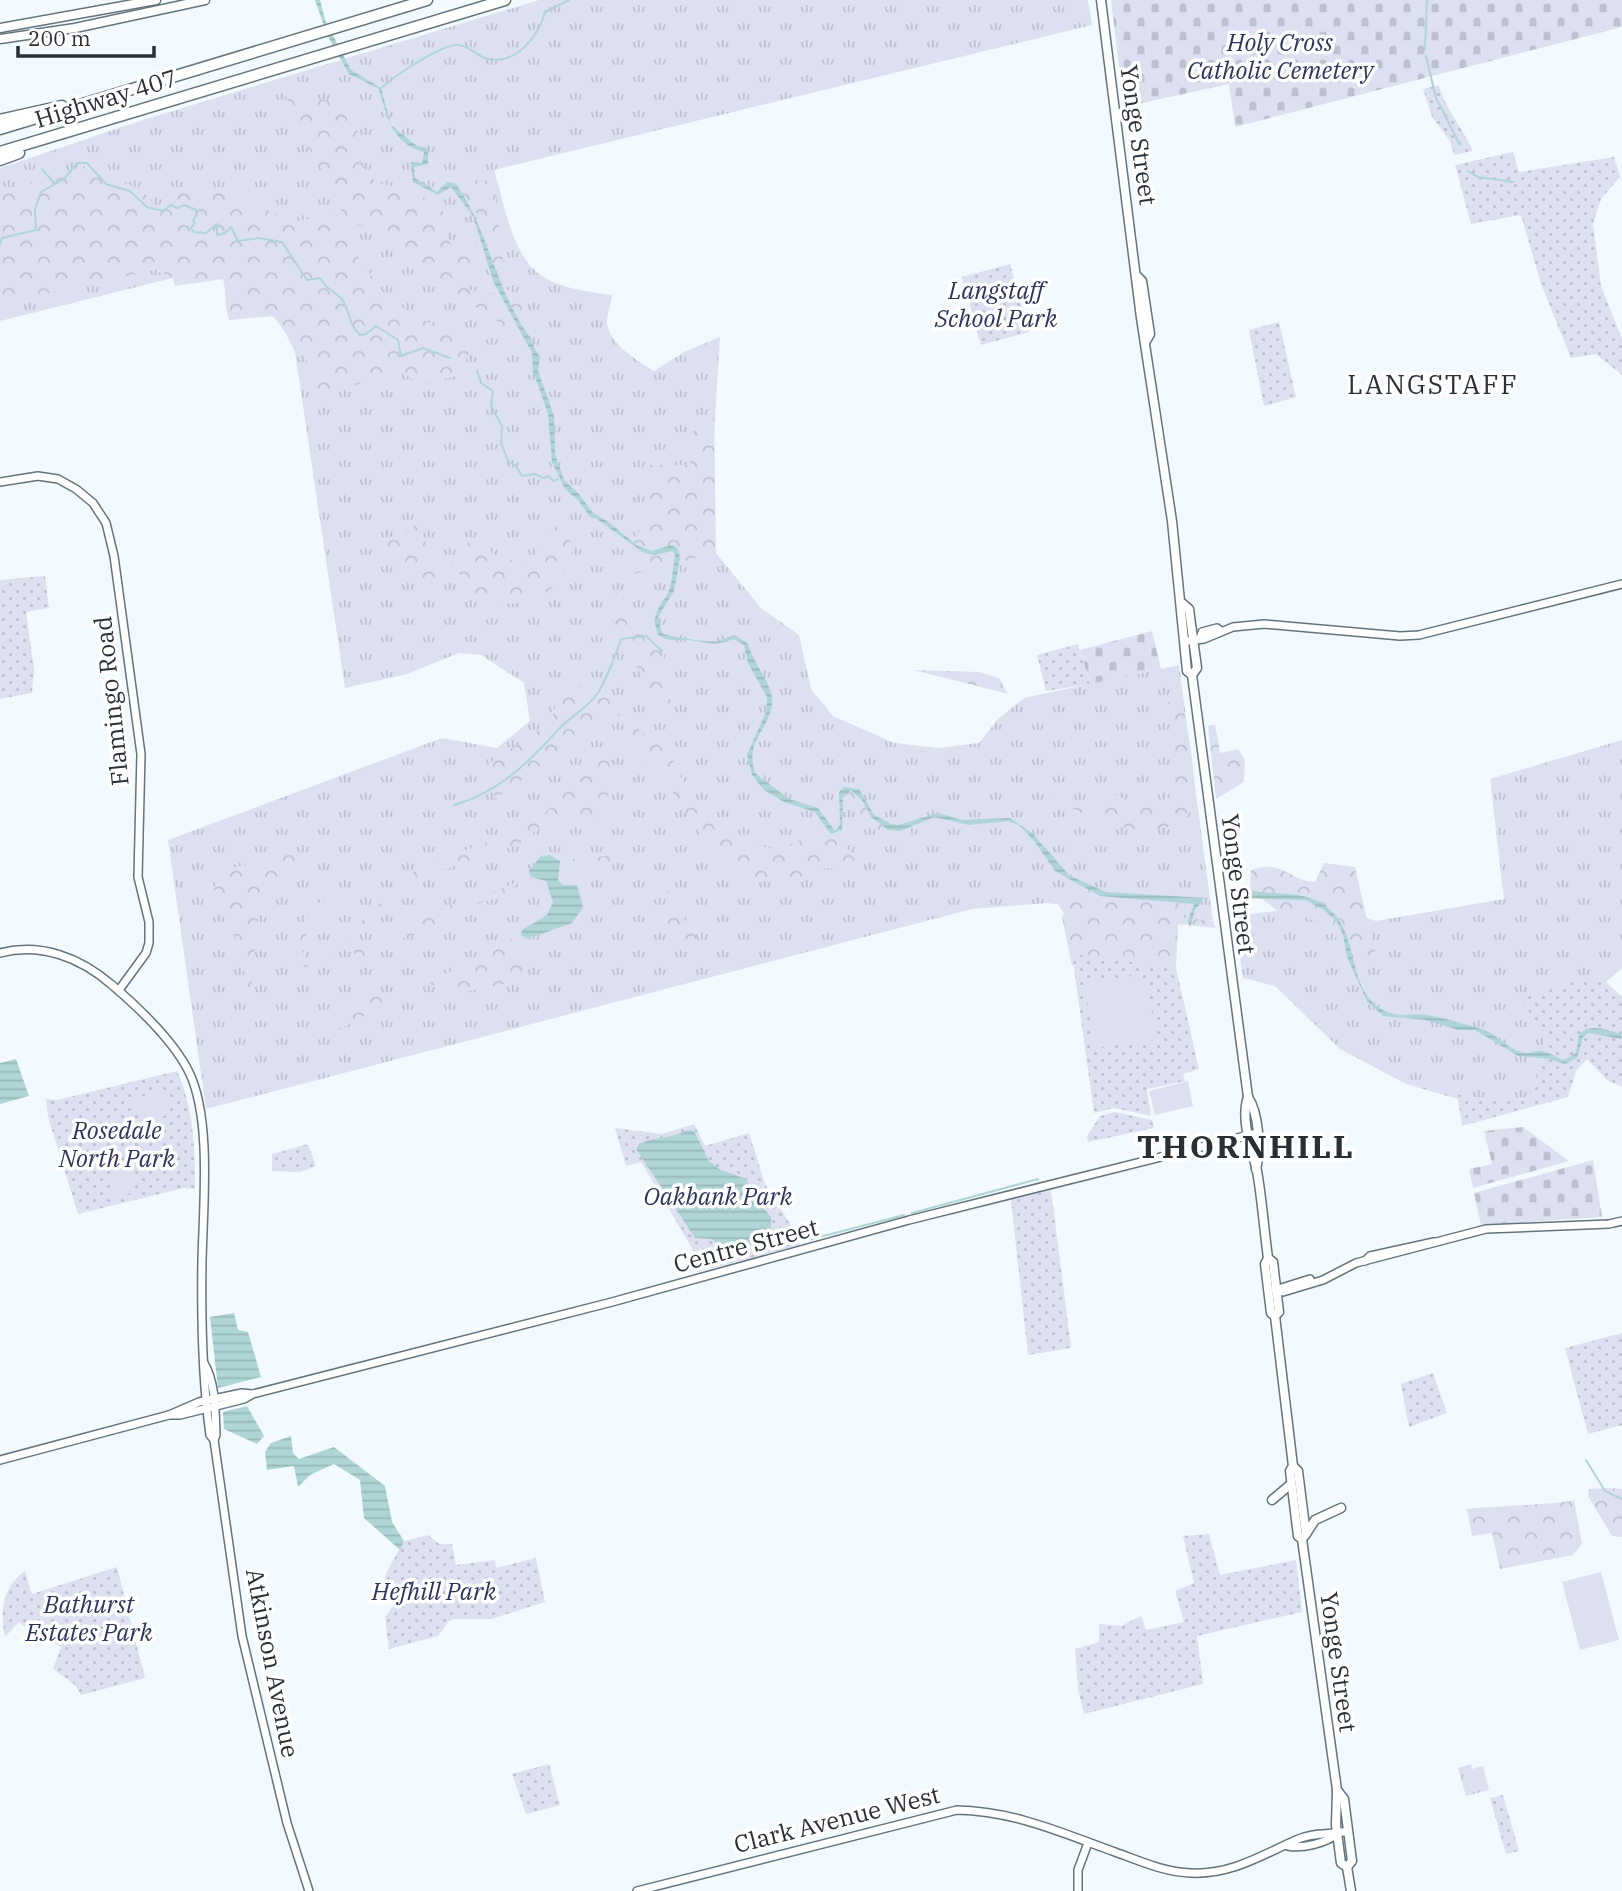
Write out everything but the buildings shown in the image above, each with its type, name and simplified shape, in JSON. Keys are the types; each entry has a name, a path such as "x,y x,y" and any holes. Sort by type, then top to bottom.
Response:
{"highway":[{"name":"Highway 407","path":"0,130 427,0"},
{"name":"Highway 407","path":"0,152 505,0"},
{"path":"0,120 49,108 87,104"},
{"path":"0,160 73,131"}],"main road":[{"path":"0,28 156,0"},
{"path":"0,39 75,28 205,0"},
{"name":"Yonge Street","path":"1101,0 1137,276 1142,281 1150,334 1146,341 1182,603 1180,611 1183,642 1187,671 1192,676 1248,1097 1252,1104 1252,1133 1259,1156 1256,1169 1268,1258 1273,1262 1272,1291 1279,1312 1275,1316 1293,1466 1292,1484 1298,1536 1304,1536"},
{"name":"Yonge Street","path":"1182,603 1189,609 1196,639 1197,668 1192,676"},
{"name":"Yonge Street","path":"1293,1466 1298,1471 1337,1790 1342,1863 1347,1867 1351,1891"},
{"path":"1272,1500 1292,1484"},
{"path":"1304,1536 1315,1520 1341,1508"},
{"name":"Yonge Street","path":"1337,1790 1344,1799 1352,1861 1347,1867"}],"street":[{"name":"Flamingo Road","path":"0,482 38,475 58,479 76,489 93,503 106,523 114,556 141,754 138,877 149,922 146,953 119,990"},
{"path":"1183,642 1196,639 1202,632 1217,628 1221,631 1264,624 1400,636 1419,635 1622,584"},
{"path":"1186,662 1196,660"},
{"name":"Atkinson Avenue","path":"0,953 19,949 54,952 89,967 119,990 181,1059 197,1092 204,1170 204,1362 209,1371 210,1435 214,1440 245,1650 287,1823 309,1891"},
{"name":"Centre Street","path":"0,1460 169,1415 178,1408 210,1404 242,1392 253,1394 1252,1133"},
{"path":"1272,1291 1283,1292 1323,1280 1328,1275 1365,1261 1480,1231 1487,1234 1622,1221"},
{"path":"1609,1224 1622,1227"},
{"name":"Clark Avenue West","path":"637,1891 957,1810 992,1811 1027,1819 1156,1867 1195,1873 1237,1867 1288,1846 1295,1840 1332,1831 1348,1831"},
{"path":"1078,1891 1078,1870 1088,1843"}],"green space":[{"path":"539,0 1088,0 1092,25 494,170 515,240 529,265 555,283 612,295 607,320 609,331 619,345 633,357 654,371 684,352 720,337 712,468 716,553 761,608 799,635 811,689 833,716 894,743 938,748 979,743 998,719 1024,698 1179,665 1213,921 1046,903 972,909 206,1109 168,840 442,738 497,748 530,721 524,683 481,655 459,653 407,674 345,688 295,352 240,244 157,271 173,278 0,321 0,168 146,119"},
{"name":"Holy Cross Catholic Cemetery","path":"1111,0 1622,0 1622,27 1235,127 1229,84 1124,107"},
{"path":"1439,85 1444,100 1473,151 1454,155 1450,141 1432,117 1423,89"},
{"path":"283,90 325,100 342,97 355,115 366,171 380,183 394,187 397,193 432,199 443,211 452,251 463,252 481,244 478,214 469,206 458,185 467,180 494,181 503,262 521,271 478,267 462,278 462,285 479,293 509,290 519,298 525,310 528,324 526,336 508,329 444,289 374,231 348,224 343,236 388,299 466,344 469,352 460,375 419,385 401,370 327,394 318,392 313,369 273,316 229,320 223,279 175,286 173,278 156,270 0,303 0,224 3,216 0,214 0,190 9,190 100,161 113,174 148,196 154,206 165,209 176,190 203,188 229,191 291,222 342,214 327,174 317,165"},
{"path":"1513,152 1519,172 1614,157 1620,177 1601,199 1593,224 1601,286 1622,339 1622,375 1596,354 1571,358 1541,284 1521,215 1471,224 1455,165"},
{"name":"Langstaff School Park","path":"1010,264 1029,332 981,345 962,277"},
{"path":"1279,322 1296,397 1264,406 1249,330"},
{"path":"714,418 716,553 679,562 679,552 644,550 630,540 639,532 648,515 650,465 690,465 694,431"},
{"path":"433,517 423,534 427,546 437,553 438,586 402,574 384,559 398,565 380,548 382,541"},
{"path":"558,525 573,545 570,561 553,587 526,602 495,602 479,596 451,562 456,552 475,537 486,541 494,557 529,563 548,534"},
{"path":"627,543 654,555 672,551 675,555 673,564 633,574 627,561"},
{"path":"45,576 49,608 26,612 34,670 32,693 0,699 0,580"},
{"path":"619,591 639,625 662,641 672,712 658,710 648,697 646,684 613,625 609,597"},
{"path":"1152,631 1161,669 1090,684 1080,650"},
{"path":"1078,644 1090,684 1046,691 1037,655"},
{"path":"914,670 980,672 999,678 1008,694"},
{"path":"567,686 607,689 619,714 671,755 682,780 729,839 777,850 810,836 823,826 824,829 839,834 858,865 858,871 827,868 790,884 741,879 708,844 666,782 638,758 630,745 634,727 611,710 581,733 574,746 552,758 495,799 490,763 549,723 550,717 551,721 557,700"},
{"path":"1182,700 1194,781 1191,808 1185,818 1159,829 1127,828 1079,812 1052,797 1107,809 1112,793 1142,806 1158,805 1167,797 1173,784 1173,750 1166,703"},
{"path":"1215,724 1220,753 1238,749 1245,760 1244,782 1216,799 1208,726"},
{"path":"1622,740 1622,968 1606,982 1573,982 1546,1037 1533,1099 1493,1101 1406,1084 1340,1049 1275,986 1243,978 1234,916 1328,905 1376,921 1504,899 1490,779"},
{"path":"604,755 609,762 608,820 588,816 545,823 518,845 440,871 417,885 402,884 417,867 497,839 527,825 557,801 586,766"},
{"path":"851,790 862,800 871,817 900,831 909,828 912,834 893,838 874,828 844,795"},
{"path":"292,855 296,859 292,877 266,891 260,904 248,1015 249,990 235,936 218,906 214,888 220,875 235,867"},
{"path":"616,855 617,861 547,882 516,884 500,897 449,916 432,929 405,937 368,957 365,963 347,946 327,957 369,913 399,888 356,933 358,950 402,931 419,915 496,891 574,859"},
{"path":"1324,863 1355,867 1373,947 1379,958 1376,963 1361,963 1318,923 1307,918 1284,916 1250,889 1251,870 1262,867 1278,868 1298,878 1315,882"},
{"path":"1061,874 1071,874 1089,890 1179,898 1178,917 1213,921 1216,928 1178,924 1176,968 1137,965 1087,971 1072,965 1062,917 1064,913 1055,900 1056,894 1076,894"},
{"path":"668,891 673,893 685,921 696,931 696,943 691,944 662,918"},
{"path":"333,896 326,910 307,934 301,949 308,960 319,961 305,968 298,960 295,934 322,899"},
{"path":"507,938 518,940 521,945 527,963 527,979 455,994 441,985 424,986"},
{"path":"1072,954 1176,968 1199,1069 1183,1074 1185,1081 1147,1089 1151,1116 1114,1108 1094,1113"},
{"path":"1133,976 1148,986 1156,1040 1094,1048 1085,982"},
{"path":"1573,982 1606,982 1622,997 1622,1087 1607,1080 1587,1059 1576,1071 1568,1097 1462,1126 1458,1099 1406,1084 1493,1101 1533,1099 1546,1037 1520,999"},
{"path":"389,992 375,1010 338,1030 335,1026 363,1000"},
{"name":"Rosedale North Park","path":"177,1071 190,1114 195,1189 184,1188 78,1214 48,1117 46,1099 57,1100"},
{"path":"1188,1081 1193,1106 1155,1115 1149,1091"},
{"path":"165,1090 171,1114 140,1122 133,1099"},
{"path":"1115,1112 1152,1120 1154,1128 1088,1142 1087,1136 1100,1116"},
{"name":"Oakbank Park","path":"694,1124 705,1146 749,1133 765,1184 796,1233 800,1245 697,1272 692,1248 641,1162 626,1166 615,1128 662,1134"},
{"path":"1523,1127 1569,1161 1473,1188 1469,1169 1492,1164 1484,1131"},
{"path":"308,1144 316,1166 300,1172 272,1171 272,1154"},
{"path":"1593,1160 1602,1217 1481,1225 1474,1193"},
{"path":"119,1170 134,1174 136,1183 133,1193 111,1196 109,1177"},
{"path":"1051,1190 1071,1348 1028,1355 1011,1200"},
{"path":"1622,1333 1622,1425 1588,1434 1565,1348"},
{"path":"1433,1373 1447,1413 1409,1427 1401,1384"},
{"path":"1589,1489 1622,1489 1622,1537 1612,1536 1588,1496"},
{"path":"1574,1500 1582,1544 1573,1555 1500,1569 1492,1533 1472,1536 1467,1509"},
{"path":"1209,1534 1220,1575 1296,1560 1302,1612 1197,1636 1203,1684 1084,1714 1078,1689 1075,1649 1099,1642 1099,1624 1121,1626 1141,1616 1146,1630 1184,1622 1175,1591 1194,1583 1183,1536"},
{"name":"Hefhill Park","path":"428,1535 439,1544 452,1544 456,1565 495,1560 496,1568 536,1558 545,1602 491,1619 454,1619 449,1621 438,1636 389,1649 385,1617 401,1596 384,1581 385,1576 404,1541"},
{"name":"Bathurst Estates Park","path":"117,1567 145,1678 81,1695 75,1685 53,1669 61,1647 37,1636 19,1622 5,1637 4,1600 11,1585 25,1571 32,1594"},
{"path":"1601,1572 1619,1640 1580,1650 1562,1582"},
{"path":"549,1764 560,1805 526,1814 512,1774"},
{"path":"1471,1764 1472,1769 1483,1766 1489,1790 1466,1796 1458,1768"},
{"path":"1503,1795 1519,1851 1506,1854 1490,1798"}],"shaded area":[{"path":"315,0 320,0 325,20 351,70 381,88 391,124 379,89 349,74 327,35"},
{"path":"391,125 417,146 428,148 428,164 414,167 415,178 437,192 447,182 455,183 467,201 508,300 540,356 538,371 554,416 555,454 564,480 593,513 638,546 652,551 672,545 678,549 680,558 674,591 658,617 662,633 681,638 715,641 735,635 748,644 772,698 769,715 753,752 755,773 789,799 818,808 835,831 840,825 839,792 844,787 859,789 874,815 891,824 898,825 938,813 962,820 1010,818 1032,833 1070,876 1106,892 1204,898 1195,910 1190,928 1188,920 1194,904 1100,896 1055,871 1035,842 1019,825 1008,821 969,825 934,817 900,831 888,830 871,817 862,800 851,790 843,797 842,830 831,834 815,812 784,802 764,790 752,775 747,755 766,712 767,697 748,663 744,645 734,639 711,643 672,640 658,635 655,618 669,591 675,555 672,551 654,555 644,553 597,519 590,517 578,500 565,489 552,462 548,414 533,371 532,353 494,283 473,216 451,187 438,195 413,182 411,162 422,163 424,152 405,143"},
{"path":"550,855 560,861 558,881 563,885 577,885 583,907 572,923 527,939 521,935 522,930 547,915 553,902 546,881 531,877 529,871 541,856"},
{"path":"1242,888 1307,897 1331,910 1347,937 1361,984 1369,998 1387,1012 1399,1015 1422,1014 1464,1024 1489,1032 1519,1051 1542,1051 1564,1060 1576,1053 1579,1034 1589,1029 1600,1028 1621,1034 1622,1039 1588,1033 1583,1037 1577,1058 1565,1064 1549,1059 1518,1056 1475,1030 1458,1030 1426,1020 1383,1016 1367,1001 1347,957 1343,935 1337,922 1324,910 1306,900 1237,898 1236,893"},
{"path":"16,1059 29,1096 0,1104 0,1063"},
{"path":"687,1130 694,1131 709,1161 719,1169 746,1179 757,1201 771,1217 771,1229 754,1236 754,1240 739,1248 726,1249 712,1239 695,1238 636,1149 646,1141 674,1136"},
{"path":"234,1313 238,1330 248,1332 261,1377 218,1388 210,1317"},
{"path":"247,1406 264,1436 257,1444 224,1429 223,1412"},
{"path":"291,1436 293,1453 299,1459 334,1447 385,1486 392,1522 404,1541 400,1550 364,1518 360,1480 334,1464 310,1475 298,1487 294,1466 267,1470 265,1452 271,1443"}],"waterway":[{"path":"380,89 418,62 451,46 463,46 488,59 499,60 517,53 532,39 545,12 569,0"},
{"path":"1425,49 1427,0"},
{"path":"1426,56 1436,98 1460,145"},
{"path":"0,245 2,238 36,230 35,209 41,192 64,179 77,163 87,163 106,184 130,191 147,207 163,211 171,205 177,208 185,205 196,210 197,215 193,220 195,223 191,228 194,232 206,233 217,224 217,235 225,233 231,227 238,241 259,238 282,242 307,280 320,278 341,298 353,326 360,335 376,326 398,340 401,356 423,348 450,358"},
{"path":"42,169 54,183"},
{"path":"1468,171 1478,177 1513,182"},
{"path":"477,370 481,383 493,391 491,406 502,426 501,443 508,461 515,465 522,476 535,474 543,478 549,476 553,481 558,479"},
{"path":"454,805 485,793 512,775 563,725 589,704 604,682 621,639 646,636 662,651"},
{"path":"912,1213 1038,1179"},
{"path":"808,1240 904,1215"},
{"path":"776,1239 784,1247 797,1243"},
{"path":"1586,1460 1605,1491 1622,1499"}],"district":[{"name":"LANGSTAFF","path":"1433,385"},
{"name":"THORNHILL","path":"1246,1147"}]}
